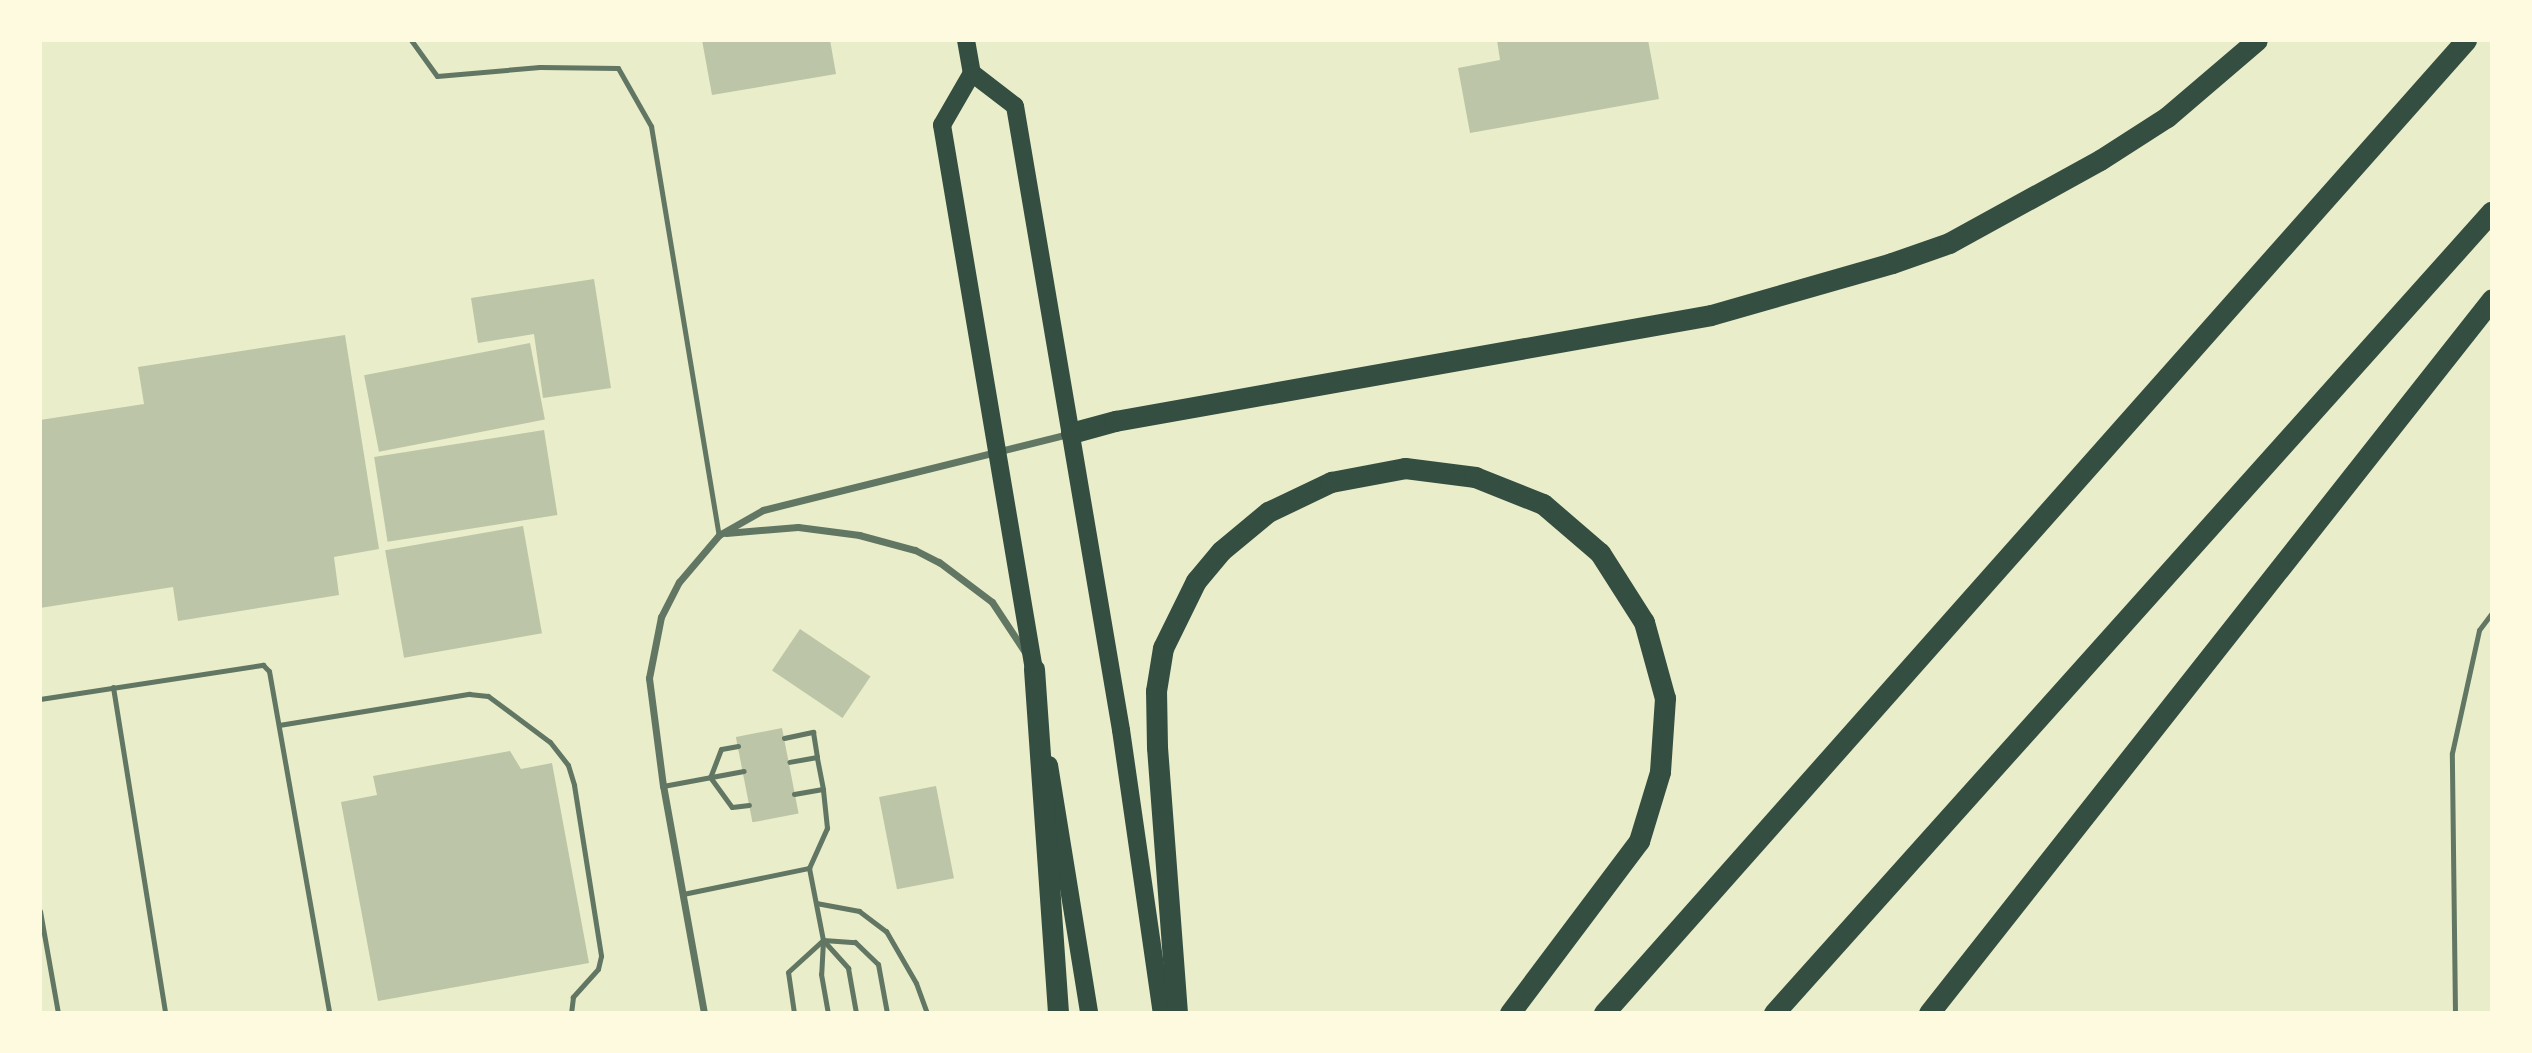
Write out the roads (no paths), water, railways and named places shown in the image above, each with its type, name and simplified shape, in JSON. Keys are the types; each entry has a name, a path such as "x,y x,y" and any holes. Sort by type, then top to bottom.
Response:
{"highway":[{"path":"1071,433 1115,421 1711,315 1892,263 1949,243 2100,160 2167,117 2257,40"},
{"path":"1604,1013 2466,40"},
{"path":"1774,1013 2492,211"},
{"path":"1929,1013 2492,299"},
{"path":"1177,1013 1157,747 1156,691 1163,648 1196,582 1221,551 1268,512 1331,482 1405,468 1475,477 1543,504 1600,554 1644,622 1665,698 1660,772 1639,841 1510,1013"},
{"path":"1034,669 1058,1013"}],"main road":[{"path":"966,40 972,74 942,125 999,453 1088,1013"},
{"path":"972,74 1015,107 1071,433 1162,1013"}],"street":[{"path":"704,1013 663,786 649,678 653,643 679,582 719,535 763,510 798,499 999,453 1071,433"},
{"path":"719,535 797,527 859,535 915,550 939,562 992,602 1007,619 1034,669"}],"lane":[{"path":"411,40 437,76 540,67 618,68 651,126 719,535"},
{"path":"2455,1013 2452,753 2479,630 2492,613"},
{"path":"40,699 263,665 269,671 329,1013"},
{"path":"113,687 165,1013"},
{"path":"279,725 469,694 488,696 550,742 568,765 574,785 601,956 598,969 573,998 571,1013"},
{"path":"784,738 813,732 823,789 827,828 809,868 823,940 821,974 828,1013"},
{"path":"710,777 721,749 738,746"},
{"path":"789,762 817,757"},
{"path":"663,786 744,771"},
{"path":"710,777 732,807 749,804"},
{"path":"794,794 823,789"},
{"path":"683,894 809,868"},
{"path":"816,903 859,911 886,930 916,983 927,1013"},
{"path":"40,911 58,1013"},
{"path":"823,940 848,968 856,1013"},
{"path":"794,1013 788,972 823,940 855,942 878,964 887,1013"}]}
